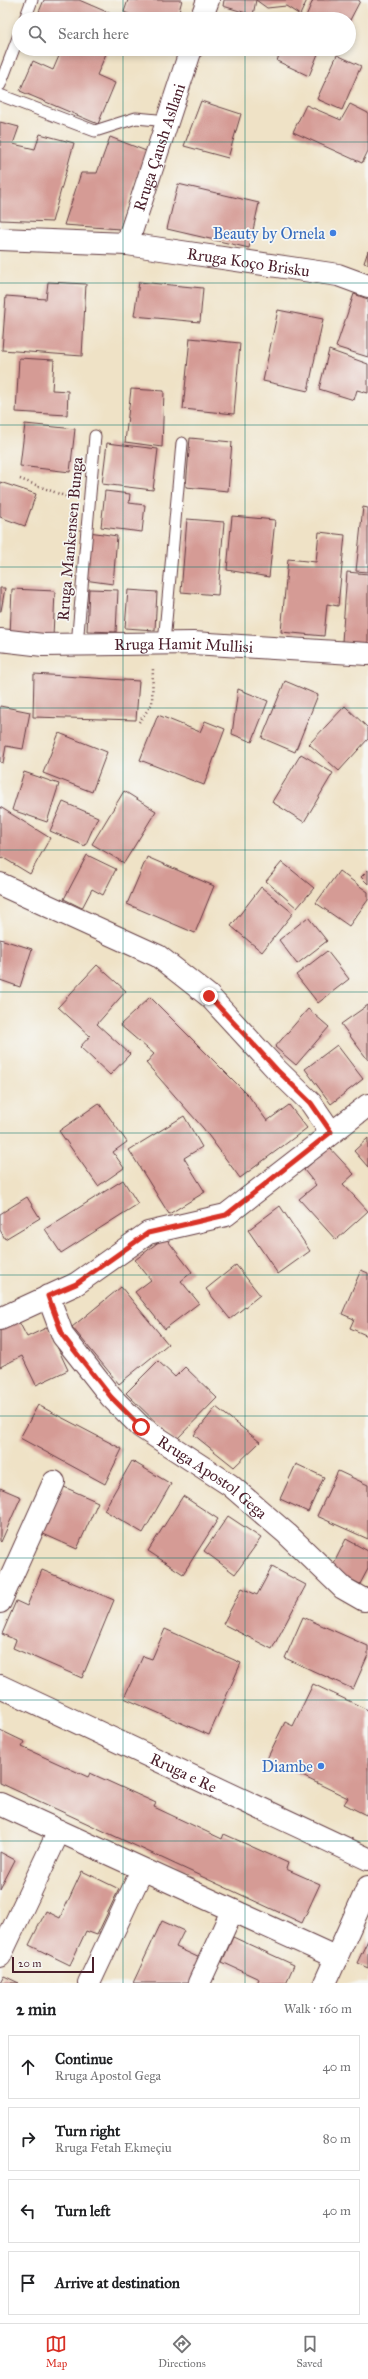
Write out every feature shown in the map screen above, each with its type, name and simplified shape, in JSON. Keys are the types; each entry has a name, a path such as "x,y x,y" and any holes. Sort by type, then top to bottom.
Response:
{"street":[{"path":"204,12 208,0"},
{"name":"Rruga Çaush Asllani","path":"127,244 189,56"},
{"name":"Rruga Koço Brisku","path":"0,239 127,244 338,275 368,286"},
{"name":"Rruga Hamit Mullisi","path":"0,640 43,645 193,643 368,654"},
{"path":"0,884 158,956 209,996 277,1070 311,1103 331,1132"},
{"path":"0,1319 76,1284 148,1233 226,1215 331,1132 368,1105"},
{"name":"Rruga Apostol Gega","path":"48,1296 63,1336 111,1397 141,1427 230,1485 287,1534 342,1588 364,1600 368,1599"},
{"path":"0,1602 54,1482"},
{"name":"Rruga e Re","path":"0,1686 368,1859"},
{"path":"0,1804 232,1912 337,1958"},
{"path":"0,1956 59,1831"},
{"path":"89,1983 142,1870"},
{"path":"325,1983 368,1887"},
{"path":"199,1983 232,1912"}],"lane":[{"path":"28,12 32,0"},
{"path":"0,85 12,53"},
{"path":"0,95 95,131 136,118 168,121"},
{"name":"Rruga Mankensen Bunga","path":"77,645 95,436"},
{"path":"159,644 182,443"}],"path":[{"path":"20,479 88,505"},
{"path":"139,722 152,704 159,644"}],"building":[{"path":"44,0 79,0 107,12 39,12"},
{"path":"128,0 182,0 179,12 124,12"},
{"path":"224,0 256,0 254,12 243,12 223,6"},
{"path":"256,0 307,0 301,12 295,12 286,6 267,8"},
{"path":"313,0 360,1 354,12 308,12"},
{"path":"59,56 105,56 97,75 115,83 98,124 20,91 33,61 53,70"},
{"path":"279,56 317,56 309,76 277,61"},
{"path":"337,56 361,66 342,110 317,99"},
{"path":"201,101 241,114 228,158 184,146"},
{"path":"350,104 368,113 368,151 362,163 293,132 306,105 341,120"},
{"path":"0,122 19,127 13,144 35,149 40,134 74,143 52,222 0,220"},
{"path":"110,137 146,151 120,229 64,225 81,173 97,173"},
{"path":"178,184 259,203 249,248 167,229"},
{"path":"368,251 368,264 364,263"},
{"path":"48,282 86,284 82,356 2,350 6,296 46,299"},
{"path":"139,282 203,288 200,322 134,316"},
{"path":"354,294 368,299 368,357 336,347"},
{"path":"278,310 323,319 308,391 263,381"},
{"path":"190,338 240,343 234,414 183,409"},
{"path":"329,350 368,364 368,393 357,390 354,400 319,389"},
{"path":"19,358 54,360 52,390 68,391 67,415 16,412"},
{"path":"131,389 164,391 162,447 125,442"},
{"path":"25,424 75,429 70,472 20,466"},
{"path":"190,438 232,442 228,491 186,487"},
{"path":"107,443 158,449 153,490 102,484"},
{"path":"0,482 36,494 25,526 0,517"},
{"path":"105,491 130,494 129,503 145,505 142,532 101,527"},
{"path":"363,507 368,508 368,572 356,571"},
{"path":"232,516 275,520 269,577 227,570"},
{"path":"187,519 224,522 218,595 181,592"},
{"path":"89,532 117,536 113,584 84,580"},
{"path":"319,532 345,535 338,606 327,604 324,636 281,632 288,559 316,562"},
{"path":"347,572 368,574 368,644 342,642"},
{"path":"0,588 5,588 1,611 0,611"},
{"path":"12,589 55,591 53,637 10,635"},
{"path":"89,589 118,590 116,632 87,631"},
{"path":"128,590 157,592 155,630 125,628"},
{"path":"34,674 139,681 136,720 33,717"},
{"path":"285,681 318,695 295,752 262,738"},
{"path":"238,689 268,701 252,742 232,734"},
{"path":"0,706 30,712 23,749 6,746 3,763 0,762"},
{"path":"345,706 368,728 368,739 339,771 309,744"},
{"path":"158,715 200,732 205,721 225,729 204,785 140,760"},
{"path":"59,733 107,752 92,792 43,773"},
{"path":"301,754 333,773 304,822 272,802"},
{"path":"24,772 59,784 47,822 12,810"},
{"path":"124,791 156,811 124,863 92,844"},
{"path":"63,802 98,817 85,846 50,831"},
{"path":"0,807 50,838 30,874 2,857 0,859"},
{"path":"87,855 116,869 103,895 92,889 82,908 64,899"},
{"path":"147,857 214,886 195,933 127,904"},
{"path":"282,862 314,888 297,908 266,881"},
{"path":"368,870 368,884 361,877"},
{"path":"339,871 368,892 368,900 349,926 316,903"},
{"path":"261,887 293,913 262,952 231,926"},
{"path":"308,917 327,941 297,964 279,940"},
{"path":"0,939 32,949 20,987 0,980"},
{"path":"327,951 349,979 318,1003 296,975"},
{"path":"97,965 126,991 97,1024 130,1054 110,1075 80,1047 90,1036 58,1007"},
{"path":"150,997 248,1095 267,1121 289,1105 307,1128 240,1178 203,1128 146,1063 154,1054 120,1025"},
{"path":"368,1005 368,1060 341,1024"},
{"path":"308,1009 329,1027 296,1065 275,1047"},
{"path":"337,1045 363,1079 331,1104 305,1069"},
{"path":"99,1103 127,1142 113,1152 124,1168 98,1186 59,1131"},
{"path":"184,1116 202,1147 184,1158 205,1192 169,1214 129,1150"},
{"path":"368,1138 368,1167 354,1151"},
{"path":"329,1147 354,1174 343,1184 368,1211 336,1240 299,1199 316,1185 304,1170"},
{"path":"123,1180 138,1204 61,1253 45,1229"},
{"path":"27,1197 40,1218 5,1239 0,1230 0,1214"},
{"path":"280,1206 310,1251 278,1274 248,1230"},
{"path":"165,1237 192,1272 181,1281 199,1303 165,1329 135,1292 151,1280 135,1260"},
{"path":"236,1265 260,1295 230,1319 206,1289"},
{"path":"361,1270 368,1273 368,1336 350,1328 354,1319 342,1314"},
{"path":"121,1287 168,1344 119,1384 72,1327"},
{"path":"18,1320 27,1337 48,1327 68,1370 36,1385 22,1356 0,1367 0,1328"},
{"path":"158,1361 175,1377 185,1367 217,1398 175,1441 126,1393"},
{"path":"38,1405 122,1449 105,1484 20,1438"},
{"path":"216,1407 260,1442 234,1467 194,1435"},
{"path":"132,1461 171,1484 143,1533 104,1510"},
{"path":"296,1464 324,1477 308,1512 280,1499"},
{"path":"338,1471 368,1485 368,1539 317,1516"},
{"path":"62,1486 98,1502 77,1549 41,1533"},
{"path":"0,1488 21,1497 1,1542 0,1541"},
{"path":"183,1496 218,1519 183,1574 148,1551"},
{"path":"228,1516 261,1538 235,1574 204,1551"},
{"path":"346,1539 368,1551 368,1569 360,1584 331,1569"},
{"path":"272,1567 306,1585 272,1649 223,1624 242,1588 257,1595"},
{"path":"42,1570 114,1600 82,1678 13,1648 16,1640 2,1634 16,1601 27,1606"},
{"path":"303,1617 368,1646 368,1655 353,1689 285,1658"},
{"path":"165,1629 241,1663 209,1735 124,1698 143,1656 152,1659"},
{"path":"313,1684 368,1710 368,1810 366,1815 344,1804 348,1798 267,1759 285,1722 293,1726"},
{"path":"0,1730 25,1742 22,1747 88,1777 90,1773 156,1803 154,1807 222,1839 224,1834 288,1863 286,1869 320,1884 302,1923 0,1783"},
{"path":"0,1852 15,1860 0,1889"},
{"path":"82,1871 119,1889 97,1935 86,1931 70,1965 29,1945 46,1911 60,1918"},
{"path":"162,1921 184,1931 176,1947 204,1960 193,1983 133,1983"},
{"path":"233,1937 294,1965 286,1983 257,1983 259,1979 222,1962"},
{"path":"368,1940 368,1968 357,1963"},
{"path":"4,1976 19,1983 0,1983"}],"place":[{"name":"Beauty by Ornela","path":"333,233"},
{"name":"Diambe","path":"321,1766"}],"route":[{"path":"141,1427 111,1397 63,1336 48,1296 76,1284 148,1233 186,1226 226,1215 331,1132 311,1103 277,1070 209,996"}]}
